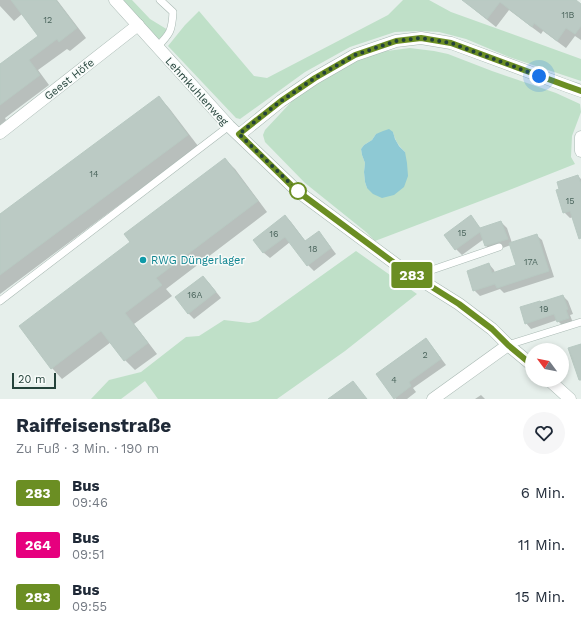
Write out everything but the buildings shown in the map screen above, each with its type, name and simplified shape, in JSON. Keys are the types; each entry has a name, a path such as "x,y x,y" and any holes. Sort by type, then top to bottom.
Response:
{"street":[{"name":"Lehmkuhlenweg","path":"115,0 229,126 304,196 397,265 459,304 492,329 525,359"},
{"name":"Geest Höfe","path":"0,134 138,25"},
{"path":"239,134 281,101 315,78 355,55 396,41 421,38 451,43 581,91"},
{"path":"581,137 581,151"},
{"path":"433,399 508,345"},
{"path":"557,387 570,399"}],"lane":[{"path":"157,47 167,37 172,27 173,12 160,0"},
{"path":"0,300 229,126"},
{"path":"416,277 499,247"},
{"path":"508,345 581,322"}],"green space":[{"path":"122,0 132,0 150,19 168,30 158,40"},
{"path":"403,0 429,0 451,12 581,59 581,81 509,57 466,39 439,32 395,32 350,47 305,72 240,119 236,118 168,46 199,11 254,76 267,78 388,15"},
{"path":"410,48 448,54 556,93 580,104 581,112 572,136 571,157 575,164 375,241 305,183 265,142 263,135 265,130 294,99 356,61 379,52","holes":["393,132 405,152 367,188 364,172 365,163 361,149 372,140 376,134"]},
{"path":"356,251 417,294 345,351 277,399 158,399 145,381 121,399 91,399 109,380 141,372 186,337 199,336 224,320 249,323 258,321"}],"water":[{"path":"389,129 393,132 399,146 405,152 408,176 404,187 394,195 382,198 373,194 367,188 364,172 365,163 361,149 372,140 376,134"}],"bus line":[{"name":"283","path":"525,359 492,329 459,304 397,265 304,196 256,152 239,134 281,101 315,78 355,55 396,41 421,38 451,43 581,91"}],"place":[{"name":"RWG Düngerlager","path":"143,260"}],"route":[{"path":"298,191 239,134 281,101 315,78 355,55 396,41 421,38 451,43 539,76"}]}
